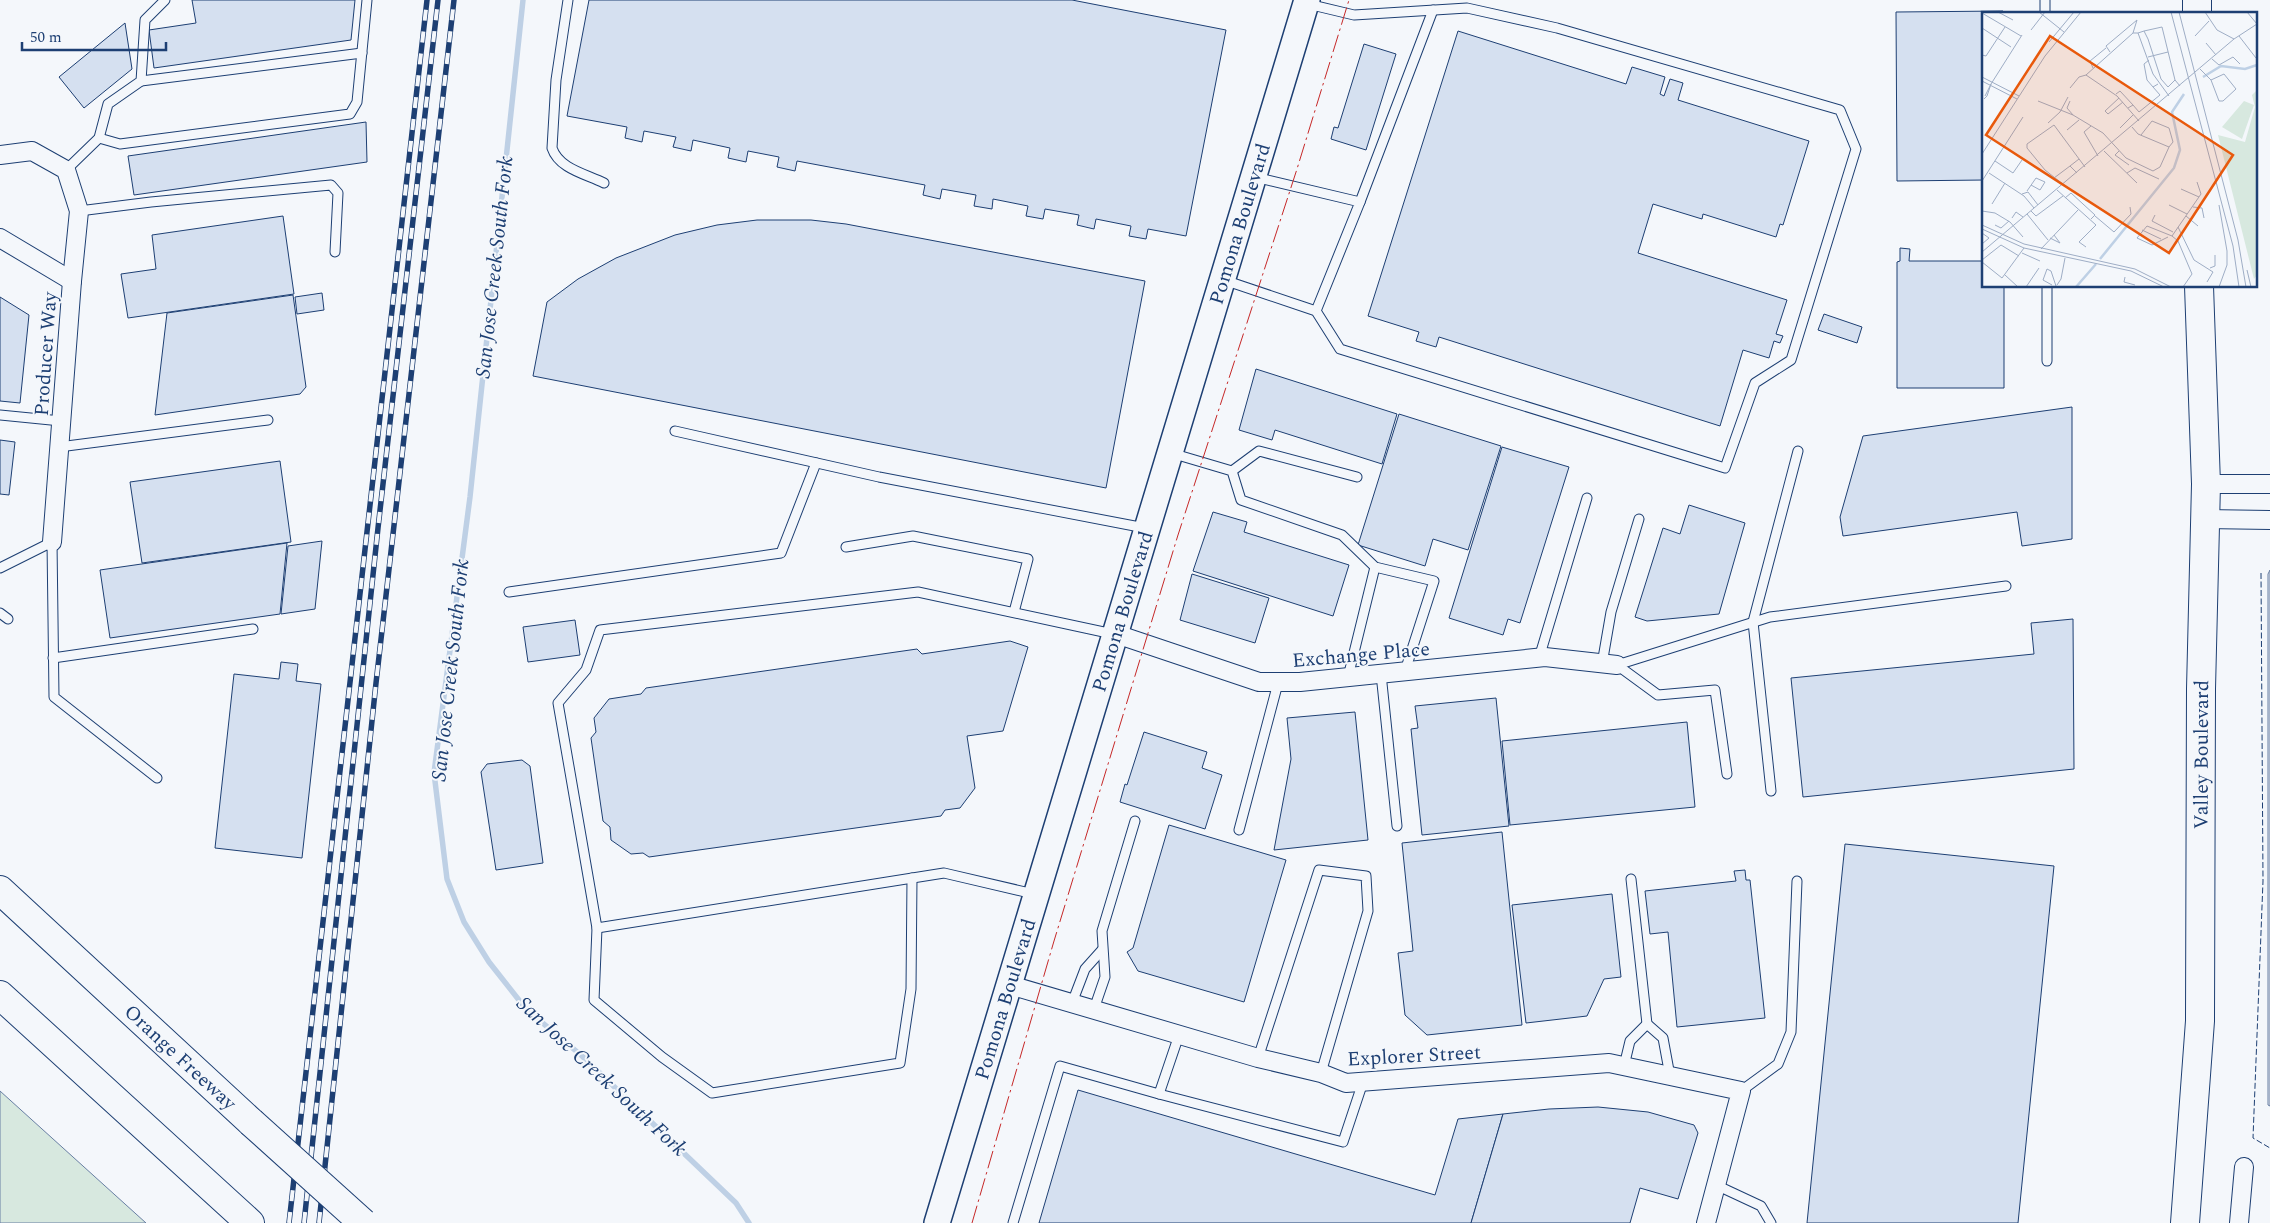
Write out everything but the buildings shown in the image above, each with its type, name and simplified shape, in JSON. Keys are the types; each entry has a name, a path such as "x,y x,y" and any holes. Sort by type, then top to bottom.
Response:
{"main road":[{"name":"Valley Boulevard","path":"2185,1223 2200,1021 2201,699 2206,484 2199,288"},
{"name":"Orange Freeway","path":"0,890 363,1223"},
{"path":"0,995 249,1222"}],"street":[{"name":"Pomona Boulevard","path":"937,1223 1306,2"},
{"path":"0,155 32,151 66,170"},
{"name":"Producer Way","path":"52,542 79,211 66,170"},
{"path":"0,238 72,281"},
{"path":"2206,484 2270,484"},
{"path":"2205,519 2270,520"},
{"name":"Exchange Place","path":"1116,634 1259,682 1348,677 1539,658 1610,665"},
{"name":"Explorer Street","path":"1010,985 1258,1058 1321,1073 1346,1083 1609,1063 1741,1091"},
{"path":"1706,1223 1741,1091"},
{"path":"2239,1223 2244,1167"}],"lane":[{"path":"140,81 145,20 164,0"},
{"path":"99,138 120,144 350,114 358,102 367,0"},
{"path":"568,0 556,80 552,148 555,156 561,163 604,183"},
{"path":"1223,279 1316,311 1340,349 1725,468 1755,383 1791,360 1856,149 1840,110 1557,28 1467,8 1354,15 1306,2"},
{"path":"1316,311 1434,10"},
{"path":"66,170 99,138 108,104 140,81 362,53"},
{"path":"1254,177 1360,202"},
{"path":"79,211 331,184 338,193 335,252"},
{"path":"2046,288 2047,361"},
{"path":"0,414 61,421"},
{"path":"59,447 268,420"},
{"path":"675,431 879,477 1148,529"},
{"path":"1232,471 1260,450 1357,477"},
{"path":"1772,791 1753,622 1798,451"},
{"path":"1170,453 1232,471"},
{"path":"509,592 781,553 816,463"},
{"path":"1232,471 1241,500 1342,535 1376,567 1434,582 1405,671"},
{"path":"1539,658 1587,498"},
{"path":"1610,665 1612,612 1638,519"},
{"path":"846,546 913,536 1028,559 1014,612"},
{"path":"0,568 52,542 54,697 157,778"},
{"path":"1348,677 1376,567"},
{"path":"1610,665 1770,617 2006,586"},
{"path":"912,878 911,989 900,1063 712,1093 662,1057 594,1000 597,928 558,702 586,670 600,630 918,592 1116,634"},
{"path":"0,613 8,619"},
{"path":"53,658 253,629"},
{"path":"1610,665 1658,695 1715,690 1727,774"},
{"path":"1381,674 1397,826"},
{"path":"1239,830 1278,682"},
{"path":"1094,1009 1105,977 1102,931 1135,821"},
{"path":"1258,1058 1319,870 1366,876 1368,911 1321,1073"},
{"path":"597,928 944,873 1037,894"},
{"path":"1631,879 1647,1024 1663,1038 1670,1076"},
{"path":"1741,1091 1778,1064 1791,1032 1798,881"},
{"path":"1072,1003 1085,969 1102,950"},
{"path":"1624,1066 1630,1041 1647,1024"},
{"path":"1159,1094 1179,1035"},
{"path":"1013,1223 1060,1066 1344,1142 1363,1082"},
{"path":"1716,1185 1761,1206 1771,1223"}],"shaded area":[{"path":"2270,570 2270,1106 2268,1105 2268,574"},
{"path":"0,1091 146,1223 0,1223"}],"waterway":[{"name":"San Jose Creek South Fork","path":"523,0 470,497 434,773 447,879 464,922 489,962 526,1009 582,1056 736,1203 749,1223"}],"railway":[{"path":"289,1223 427,0"},
{"path":"304,1223 378,528 438,0"},
{"path":"319,1223 376,683 454,0"}],"fence":[{"path":"2261,573 2263,881 2253,1138 2270,1148"}],"power":[{"path":"972,1223 1054,941 1178,535 1297,169 1349,0"}]}
